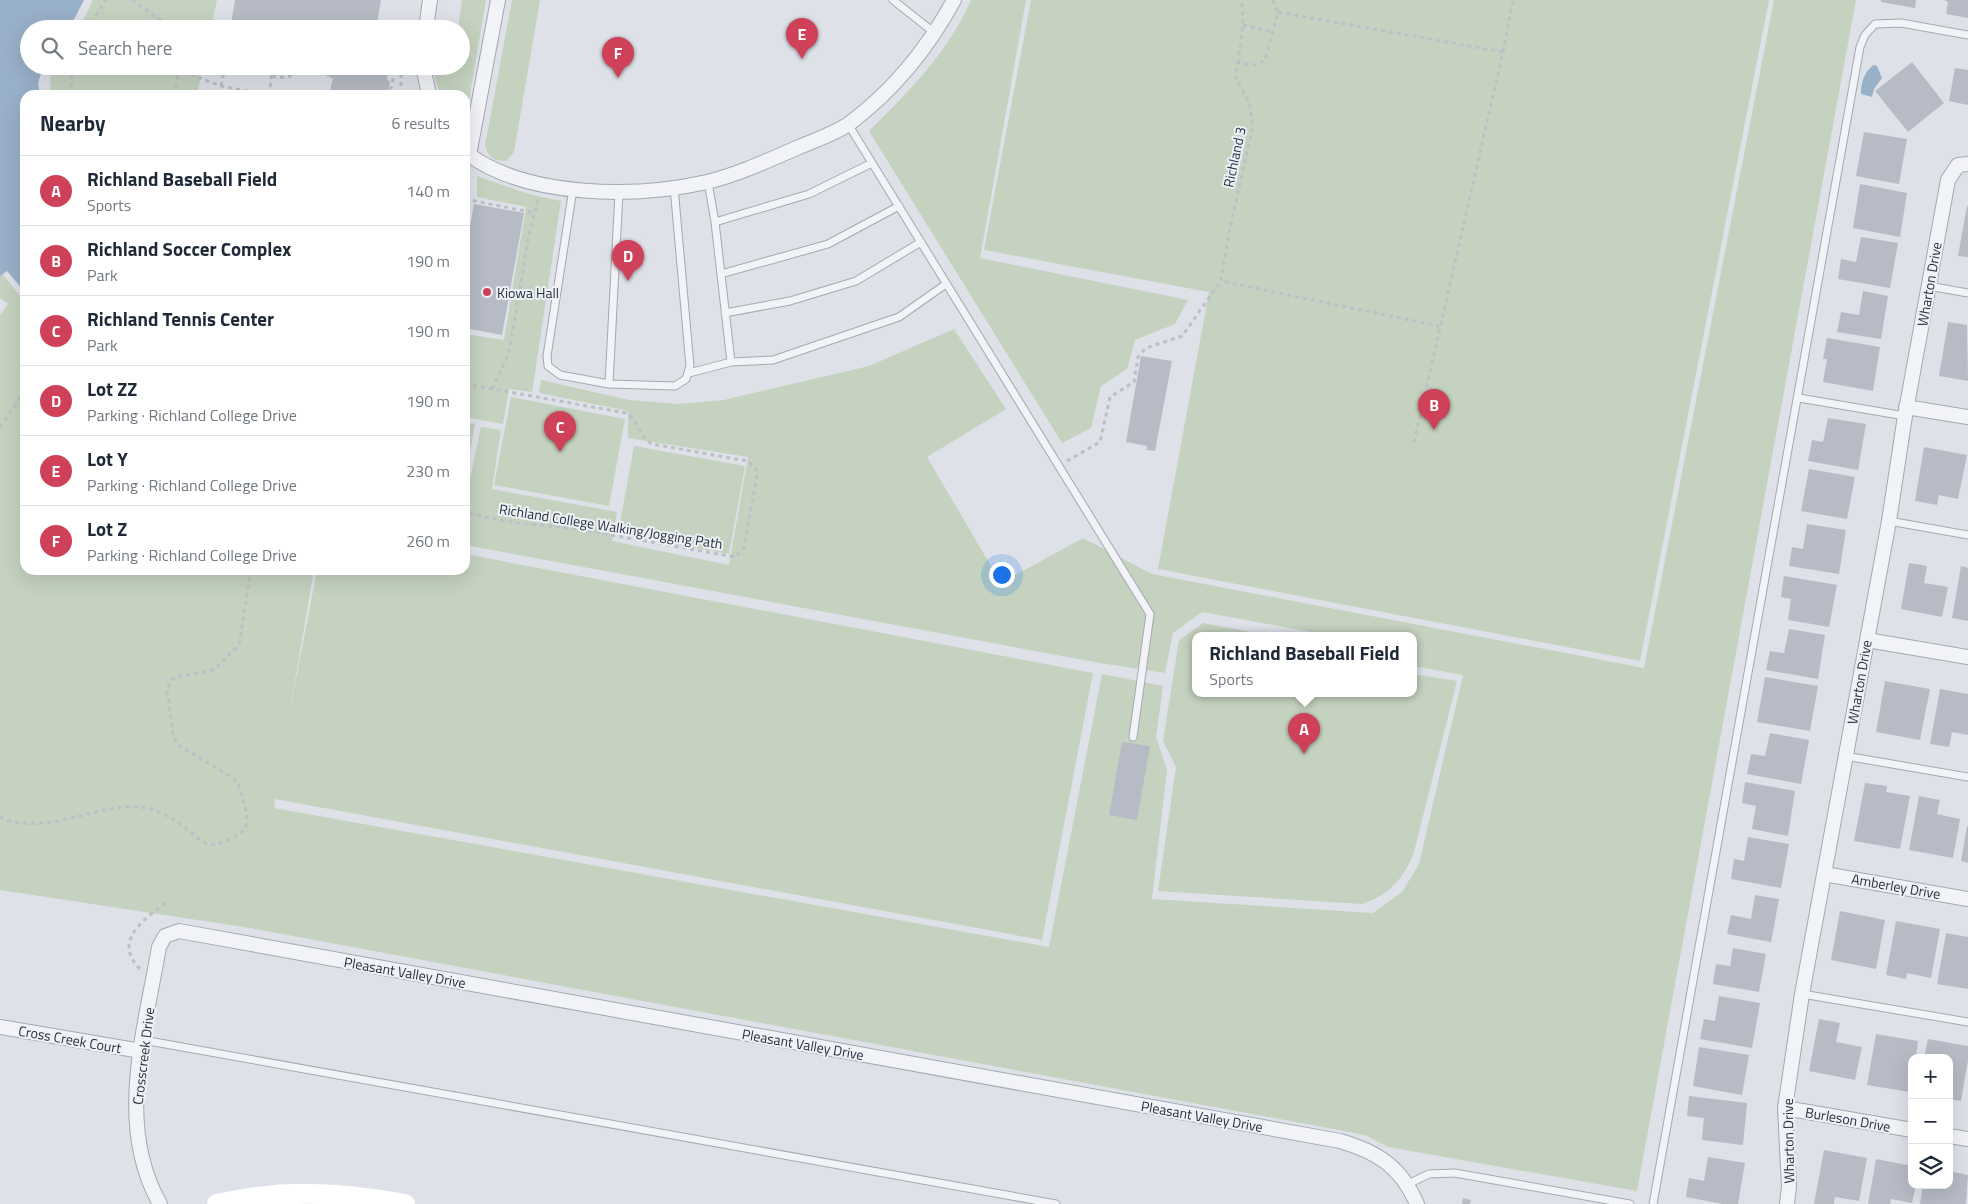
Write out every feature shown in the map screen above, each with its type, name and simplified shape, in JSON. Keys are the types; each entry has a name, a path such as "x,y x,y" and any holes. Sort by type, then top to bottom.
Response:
{"street":[{"path":"427,20 430,0"},
{"path":"470,138 498,0"},
{"path":"470,155 485,166 502,173 573,189 619,192 708,182 761,164 848,124 871,106 910,67 936,34 954,0"},
{"path":"425,75 428,90"},
{"name":"Wharton Drive","path":"1787,1204 1789,1186 1785,1108 1802,994 1889,521 1905,412 1948,180 1963,164"},
{"path":"1905,412 1968,418"},
{"path":"1867,640 1968,657"},
{"name":"Amberley Drive","path":"1824,874 1968,899"},
{"name":"Pleasant Valley Drive","path":"165,936 179,931 1340,1141 1376,1155 1394,1168 1408,1184 1417,1204"},
{"name":"Crosscreek Drive","path":"160,1204 151,1188 141,1159 136,1128 136,1088 159,947 165,936"},
{"name":"Cross Creek Court","path":"0,1027 142,1046"},
{"name":"Burleson Drive","path":"1785,1108 1908,1129"},
{"path":"1953,1137 1968,1139"},
{"path":"217,1204 267,1195 312,1192 366,1197 405,1204"}],"lane":[{"path":"893,0 936,34"},
{"path":"1653,1204 1799,398 1860,47 1865,35 1875,24 1901,23 1968,34"},
{"path":"848,124 1150,614 1133,737"},
{"path":"716,222 809,194 872,163"},
{"path":"708,182 716,222 731,362"},
{"path":"573,189 547,361 551,370 560,375 609,384 675,386 686,378 690,366 674,187"},
{"path":"609,384 619,192"},
{"path":"721,274 828,244 899,206"},
{"path":"725,313 790,301 856,281 921,242"},
{"path":"689,373 731,362 774,360 898,317 946,284"},
{"path":"1929,286 1968,293"},
{"path":"1799,398 1905,412"},
{"path":"1889,521 1968,535"},
{"path":"1846,756 1968,777"},
{"path":"1802,994 1968,1022"},
{"path":"142,1046 1056,1204"},
{"path":"1408,1184 1429,1174 1454,1173 1630,1204"}],"path":[{"path":"93,20 106,0"},
{"path":"132,0 161,20"},
{"name":"Richland 3","path":"1221,282 1230,227 1253,126 1249,102 1235,77 1244,26 1242,0"},
{"path":"1238,63 1256,65 1265,60 1278,12 1273,0"},
{"path":"1414,442 1503,52 1513,0"},
{"path":"1278,12 1503,52"},
{"path":"1244,26 1273,32"},
{"path":"71,90 72,75"},
{"path":"175,90 178,75"},
{"path":"192,75 221,86 242,90"},
{"path":"221,86 223,75"},
{"path":"270,90 272,76 289,77 294,75"},
{"path":"389,88 391,88 394,75"},
{"path":"401,75 401,90"},
{"path":"492,389 508,355 534,213 542,183"},
{"path":"470,200 534,213"},
{"path":"1059,466 1100,442 1110,397 1134,382 1138,357 1146,348 1182,336 1221,282 1439,326"},
{"name":"Richland College Walking/Jogging Path","path":"470,385 626,413 631,416 642,436 652,444 752,463 756,468 757,475 744,548 734,557 578,529 518,523 470,514"},
{"path":"0,427 20,398"},
{"path":"0,817 24,824 33,824 123,807 140,806 165,814 207,844 216,844 241,833 245,829 247,815 239,784 234,778 178,745 173,736 167,690 172,680 180,676 210,671 217,667 239,644 250,575"},
{"path":"143,972 136,965 130,952 132,935 138,926 165,903"}],"green space":[{"path":"93,0 217,0 213,20 83,20"},
{"path":"462,0 486,0 470,94 470,90 439,90 434,75 470,75 470,20 459,20"},
{"path":"512,0 540,0 514,152 506,161 502,161 490,156 485,146"},
{"path":"971,0 1026,0 980,258 1188,300 1175,324 1135,340 1127,369 1101,386 1091,428 1062,443 869,131 927,70 951,37"},
{"path":"1031,0 1769,0 1640,661 1158,569 1209,292 984,250"},
{"path":"1774,0 1856,0 1637,1191 1388,1147 1365,1135 250,928 0,890 0,315 8,304 0,298 0,271 20,296 20,575 313,575 290,710 316,575 470,575 470,555 1093,673 1042,940 275,799 274,808 1049,947 1102,674 1163,686 1156,737 1167,770 1152,899 1373,913 1402,892 1419,864 1463,675 1417,667 1417,632 1311,632 1202,612 1173,633 1165,673 1100,663 470,546 470,479 481,427 501,430 492,489 617,512 612,541 729,565 748,457 628,438 628,411 539,393 541,380 629,400 679,404 724,400 869,366 954,329 1006,409 927,457 1001,583 1083,538 1152,574 1644,668"},
{"path":"51,75 201,75 198,90 51,90"},
{"path":"477,176 529,194 561,201 532,392 509,389 503,424 470,418 470,335 504,340 526,207 477,197"},
{"path":"511,397 625,419 609,506 494,485"},
{"path":"470,423 475,424 470,452"},
{"path":"634,446 745,466 729,554 618,534"},
{"path":"1203,623 1251,632 1192,632 1192,697 1417,697 1417,675 1457,681 1413,856 1399,880 1393,886 1380,896 1362,904 1158,891 1176,767 1163,741 1179,640"}],"water":[{"path":"0,0 84,0 74,20 20,20 20,75 41,75 39,80 40,90 20,90 20,286 7,271 0,276"},
{"path":"1874,65 1877,66 1882,78 1874,89 1872,97 1861,94 1861,90 1865,74"}],"building":[{"path":"235,0 381,0 378,20 232,20"},
{"path":"1881,0 1916,0 1915,8 1881,2"},
{"path":"1944,0 1968,0 1968,18 1946,14 1948,2"},
{"path":"1912,62 1944,103 1908,132 1875,91"},
{"path":"1955,68 1968,70 1968,105 1949,101"},
{"path":"330,75 388,75 387,80 390,81 388,90 330,90 333,78 330,78"},
{"path":"1864,132 1907,139 1899,184 1856,176"},
{"path":"1860,184 1907,193 1900,237 1853,228"},
{"name":"Kiowa Hall","path":"474,204 524,213 502,335 470,329 470,227"},
{"path":"1968,206 1968,257 1958,256"},
{"path":"1861,237 1898,243 1890,288 1838,279 1841,259 1856,262"},
{"path":"1863,291 1888,296 1881,339 1837,332 1841,312 1859,315"},
{"path":"1948,322 1967,325 1968,381 1939,376"},
{"path":"1827,338 1880,347 1873,391 1823,382 1827,359 1823,359"},
{"path":"1141,356 1172,361 1155,451 1146,450 1147,446 1126,442"},
{"path":"1828,418 1866,424 1858,470 1808,461 1812,440 1823,442"},
{"path":"1924,447 1967,455 1958,499 1939,495 1937,505 1915,501"},
{"path":"1809,469 1855,477 1847,519 1801,511"},
{"path":"1807,524 1846,530 1839,574 1789,566 1792,547 1803,549"},
{"path":"1909,563 1927,566 1924,583 1948,587 1942,617 1901,609"},
{"path":"1961,566 1968,568 1968,621 1952,618"},
{"path":"1784,576 1837,585 1829,627 1788,620 1791,599 1781,597"},
{"path":"1789,629 1825,635 1818,679 1766,670 1770,651 1784,653"},
{"path":"1765,677 1818,686 1810,731 1757,722"},
{"path":"1885,681 1930,689 1920,740 1876,732"},
{"path":"1940,689 1968,694 1968,735 1952,732 1949,747 1930,744"},
{"path":"1770,733 1809,740 1801,784 1747,774 1751,754 1765,756"},
{"path":"1122,742 1150,746 1137,820 1109,815"},
{"path":"1745,782 1795,791 1788,836 1752,829 1756,806 1742,803"},
{"path":"1865,783 1887,786 1886,792 1910,796 1900,849 1854,841"},
{"path":"1919,796 1940,800 1937,814 1960,819 1953,858 1909,850"},
{"path":"1968,826 1968,863 1961,861"},
{"path":"1748,837 1789,844 1781,888 1731,879 1734,859 1744,861"},
{"path":"1755,895 1779,899 1771,942 1727,934 1731,915 1751,919"},
{"path":"1840,911 1885,920 1876,969 1831,960"},
{"path":"1896,921 1940,929 1931,978 1907,973 1906,979 1886,975"},
{"path":"1946,933 1968,937 1968,989 1937,984"},
{"path":"1733,948 1766,954 1759,992 1713,984 1716,964 1730,966"},
{"path":"1719,996 1760,1003 1752,1048 1700,1039 1704,1019 1715,1021"},
{"path":"1819,1019 1840,1023 1836,1042 1862,1047 1855,1080 1809,1071"},
{"path":"1876,1034 1918,1041 1916,1054 1908,1054 1908,1092 1867,1085"},
{"path":"1928,1039 1968,1046 1968,1060 1961,1101 1953,1100 1953,1054 1925,1054"},
{"path":"1699,1047 1749,1055 1742,1095 1693,1086"},
{"path":"1689,1096 1747,1103 1743,1145 1702,1140 1704,1118 1687,1116"},
{"path":"1824,1150 1867,1158 1859,1201 1835,1197 1834,1204 1814,1204"},
{"path":"1708,1157 1745,1163 1738,1204 1723,1204 1686,1197 1689,1178 1704,1181"},
{"path":"1876,1159 1908,1165 1908,1189 1915,1189 1912,1203 1891,1199 1890,1204 1868,1204"},
{"path":"1953,1172 1968,1175 1966,1204 1920,1204 1922,1189 1953,1189"},
{"path":"1463,1198 1471,1200 1470,1204 1462,1204"}],"place":[{"name":"Lot Y","path":"802,59"},
{"name":"Lot Z","path":"618,78"},
{"name":"Lot ZZ","path":"628,281"},
{"name":"Kiowa Hall","path":"487,292"},
{"name":"Richland Soccer Complex","path":"1434,430"},
{"name":"Richland Tennis Center","path":"560,452"},
{"name":"Richland Baseball Field","path":"1304,754"}]}
